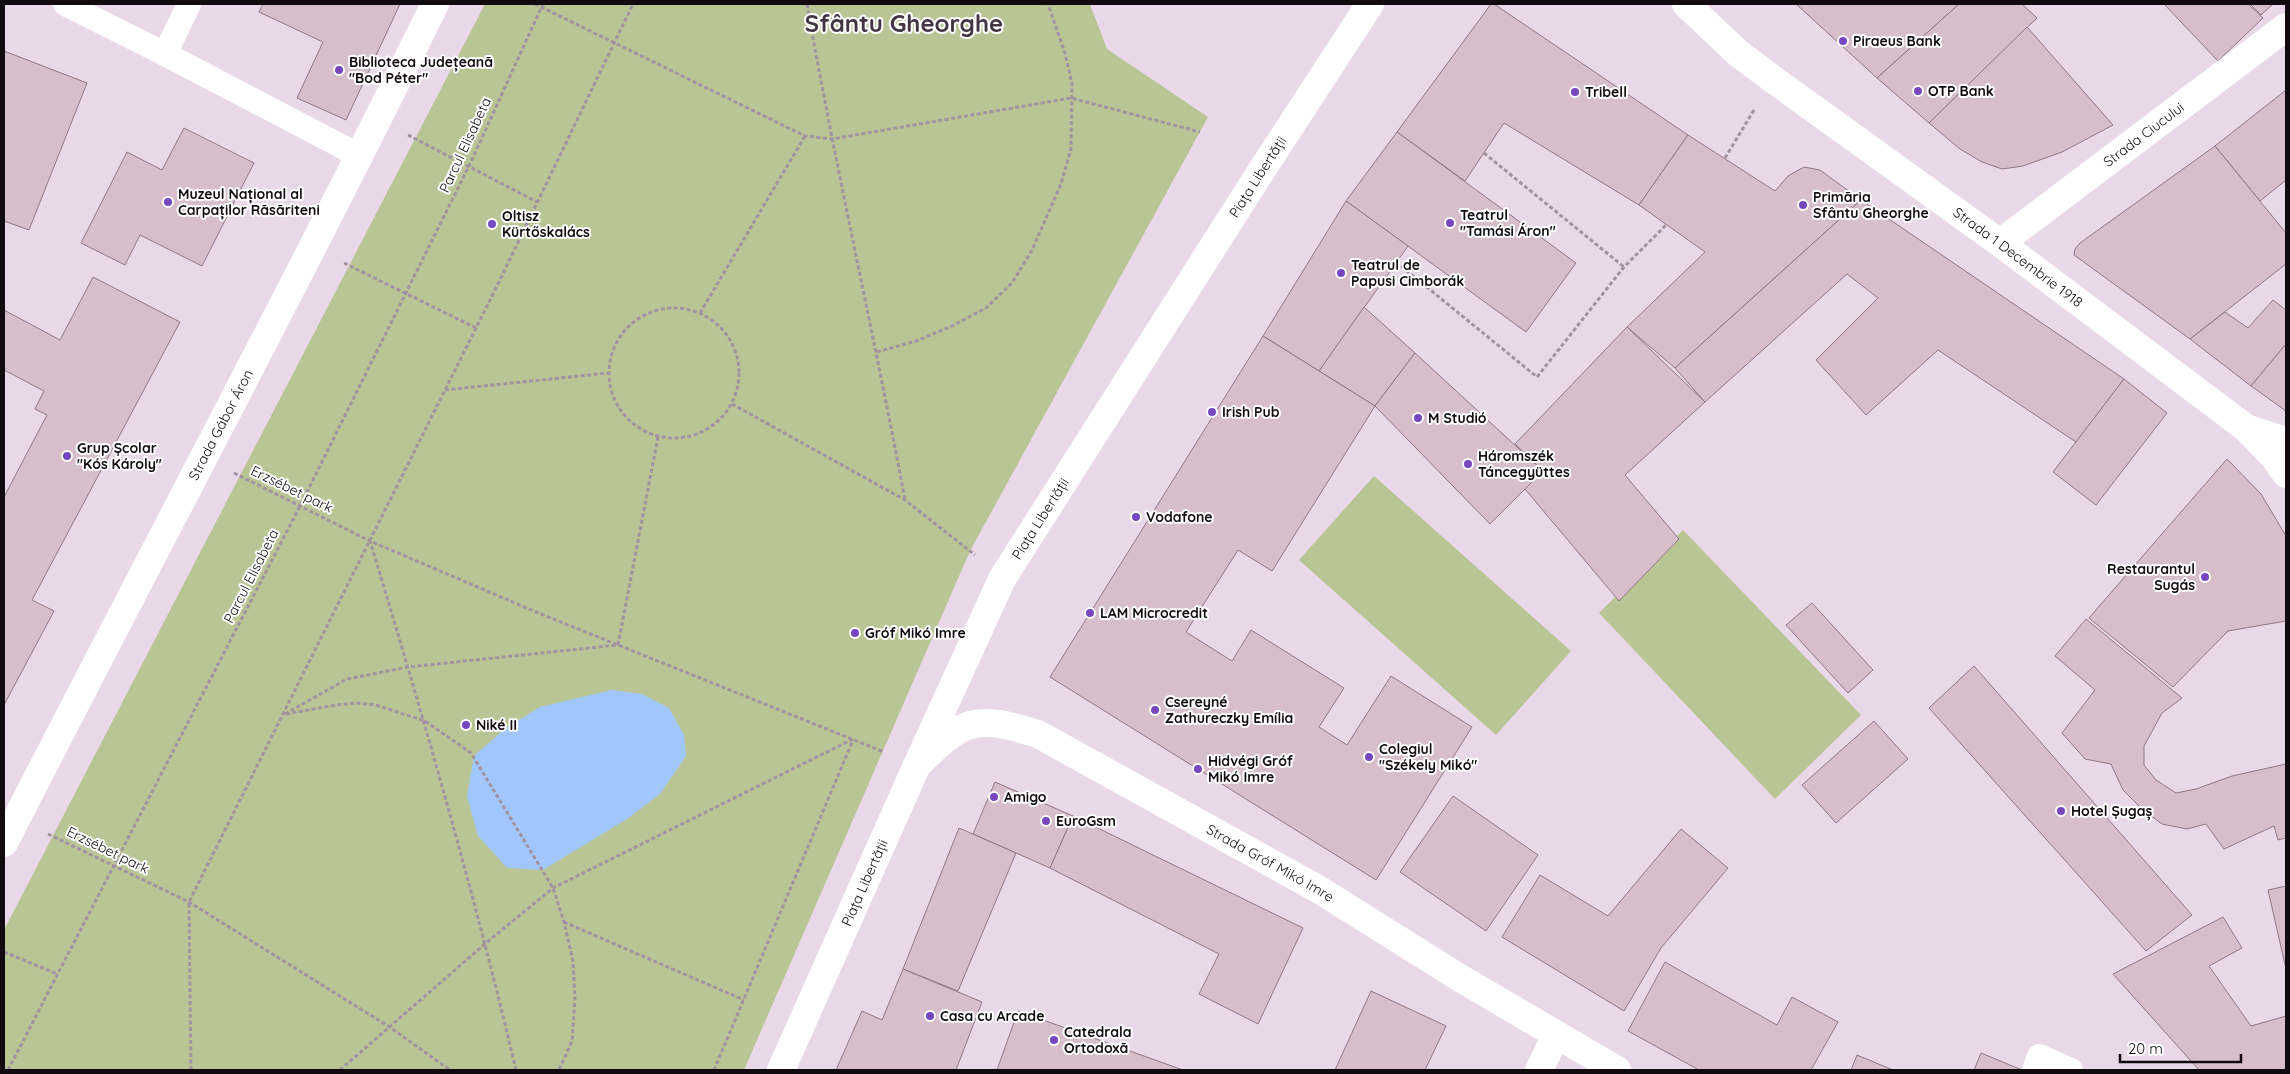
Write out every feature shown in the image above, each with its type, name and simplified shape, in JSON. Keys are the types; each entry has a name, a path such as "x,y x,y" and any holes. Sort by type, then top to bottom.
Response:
{"main road":[{"name":"Strada Gábor Áron","path":"4,843 77,698 314,248 436,4"},
{"name":"Piața Libertății","path":"781,1070 1002,579 1258,176 1370,4"},
{"name":"Strada 1 Decembrie 1918","path":"1686,4 1738,52 1774,80 2000,243 2246,428 2286,474"},
{"name":"Strada Ciucului","path":"2000,243 2286,27"},
{"path":"2246,428 2286,441"},
{"name":"Strada Gróf Mikó Imre","path":"917,766 937,745 960,728 984,721 1009,725 1038,734 1318,889 1460,978 1617,1070"},
{"path":"1540,1070 1556,1035"}],"lane":[{"path":"65,4 360,156"},
{"path":"165,54 188,4"},
{"path":"2034,1070 2039,1056 2072,1070"}],"path":[{"path":"534,4 543,6 614,43 805,136 831,140 1071,98 1200,132"},
{"path":"191,1070 189,902 476,328 633,4"},
{"path":"807,4 831,140 877,352 905,500"},
{"path":"877,352 916,341 952,326 986,308 1012,283 1032,250 1061,184 1071,149 1072,84 1065,53 1048,4"},
{"name":"Parcul Elisabeta","path":"8,1070 300,506 469,166 543,6"},
{"path":"1725,158 1774,80"},
{"path":"378,120 537,202"},
{"path":"700,313 805,136"},
{"path":"1484,153 1624,267"},
{"path":"1396,262 1537,377 1624,267 1666,224"},
{"path":"314,248 476,328"},
{"path":"679,308 700,313 718,325 732,342 738,363 739,384 732,404 718,422 700,434 680,439 658,437 638,429 622,414 612,395 608,373 611,352 621,333 638,318 658,310 679,308"},
{"path":"445,390 608,373"},
{"path":"732,404 905,500 1002,579"},
{"path":"283,715 346,679 408,667 618,645 658,437"},
{"name":"Erzsébet park","path":"204,458 370,541 536,612 854,739"},
{"path":"370,541 425,721 486,943 516,1070"},
{"path":"283,715 356,703 385,707 425,721 471,753 553,888 564,922 573,961 575,1000 572,1041 559,1070"},
{"path":"340,1070 391,1028 486,943 553,888 854,739"},
{"path":"714,1070 854,739"},
{"name":"Erzsébet park","path":"16,819 189,902 391,1028 450,1070"},
{"path":"564,922 744,1000"},
{"path":"4,952 57,974"}],"green space":[{"path":"485,4 1090,4 1107,49 1208,117 970,551 744,1070 4,1070 4,930"},
{"path":"1374,476 1571,651 1496,735 1299,560"},
{"path":"1683,530 1861,715 1775,799 1599,613"}],"water":[{"path":"612,690 642,694 669,708 684,735 686,756 660,794 627,819 543,870 507,868 478,836 467,796 474,756 507,727 540,707"}],"building":[{"name":"Biblioteca Județeană \"Bod Péter\"","path":"263,4 400,4 346,120 297,98 323,42 259,12"},
{"path":"1491,4 1494,4 1688,135 1639,205 1504,123 1465,181 1397,132"},
{"path":"1796,4 1959,4 1877,78"},
{"path":"1959,4 2022,4 2037,18 1929,123 1877,78"},
{"path":"2164,4 2248,4 2263,18 2218,61"},
{"path":"2250,4 2273,4 2261,15"},
{"path":"2027,27 2113,125 2062,152 2023,166 2002,169 1982,162 1960,149 1929,123"},
{"path":"4,51 87,83 29,230 4,221"},
{"path":"2286,90 2286,180 2260,201 2215,146"},
{"name":"Muzeul Național al Carpaților Răsăriteni","path":"184,128 254,163 202,266 140,235 125,265 81,243 127,152 162,170"},
{"name":"Teatrul \"Tamási Áron\"","path":"1397,132 1576,263 1526,332 1346,201"},
{"path":"1688,135 1775,191 1788,176 1804,167 1820,170 1861,200 1675,368 1627,327 1705,252 1639,205"},
{"path":"2215,146 2286,233 2286,264 2190,339 2074,255 2075,249 2080,243"},
{"path":"1861,200 2124,379 2076,442 1938,350 1866,415 1816,360 1878,298 1847,274 1705,402 1675,368"},
{"path":"1346,201 1408,246 1319,371 1263,336"},
{"name":"Grup Școlar \"Kós Károly\"","path":"93,277 180,322 32,600 54,611 4,705 4,497 47,415 35,409 44,391 4,370 4,310 60,340"},
{"path":"2273,300 2286,310 2286,344 2251,386 2190,339 2225,312 2248,328"},
{"path":"1364,307 1415,353 1375,406 1319,371"},
{"path":"1627,327 1705,402 1625,475 1679,539 1619,601 1525,489 1543,471 1515,444"},
{"path":"1263,336 1375,406 1272,571 1238,550 1186,632 1232,661 1251,630 1344,688 1319,727 1347,745 1391,676 1472,727 1376,880 1050,677"},
{"path":"2286,344 2286,411 2251,386"},
{"path":"1415,353 1543,471 1490,524 1375,406"},
{"path":"2124,379 2167,413 2096,505 2053,472"},
{"name":"Restaurantul Sugás","path":"2227,459 2261,494 2286,536 2286,621 2228,631 2173,687 2089,618"},
{"path":"1812,603 1873,670 1848,693 1786,625"},
{"path":"2086,619 2182,698 2162,713 2144,746 2144,765 2156,780 2176,793 2196,789 2232,776 2286,764 2286,838 2278,840 2274,826 2224,849 2206,824 2187,829 2162,824 2142,809 2123,790 2111,764 2085,759 2062,733 2095,690 2055,656"},
{"name":"Hotel Șugaș","path":"1974,666 2192,915 2146,951 1929,708"},
{"path":"1874,721 1908,759 1836,823 1802,785"},
{"path":"995,782 1073,816 1050,868 973,834"},
{"path":"1453,796 1538,855 1486,931 1400,872"},
{"path":"1073,816 1303,928 1258,1024 1199,994 1219,954 1050,868"},
{"path":"959,828 1016,853 958,991 903,969"},
{"path":"1681,829 1728,868 1661,948 1624,1011 1502,937 1540,875 1608,916"},
{"path":"2286,886 2286,969 2268,890"},
{"path":"2223,917 2242,948 2209,966 2251,1026 2286,1016 2286,1070 2199,1070 2113,974"},
{"path":"1665,962 1777,1025 1792,997 1838,1022 1811,1070 1699,1070 1628,1031"},
{"name":"Casa cu Arcade","path":"903,969 982,1002 956,1070 836,1070 862,1011 882,1020"},
{"path":"1371,991 1446,1026 1425,1070 1335,1070"},
{"name":"Catedrala Ortodoxă","path":"1018,1011 1183,1070 997,1070"},
{"path":"1981,1053 2022,1070 1974,1070"},
{"path":"1857,1055 1893,1070 1851,1070"}],"place":[{"name":"Piraeus Bank","path":"1843,41"},
{"name":"Biblioteca Județeană \"Bod Péter\"","path":"339,70"},
{"name":"OTP Bank","path":"1918,91"},
{"name":"Tribell","path":"1575,92"},
{"name":"Muzeul Național al Carpaților Răsăriteni","path":"168,202"},
{"name":"Primăria Sfântu Gheorghe","path":"1803,205"},
{"name":"Teatrul \"Tamási Áron\"","path":"1450,223"},
{"name":"Oltisz Kürtőskalács","path":"492,224"},
{"name":"Teatrul de Papusi Cimborák","path":"1341,273"},
{"name":"Irish Pub","path":"1212,412"},
{"name":"M Studió","path":"1418,418"},
{"name":"Grup Școlar \"Kós Károly\"","path":"67,456"},
{"name":"Háromszék Táncegyüttes","path":"1468,464"},
{"name":"Vodafone","path":"1136,517"},
{"name":"Restaurantul Sugás","path":"2205,577"},
{"name":"LAM Microcredit","path":"1090,613"},
{"name":"Gróf Mikó Imre","path":"855,633"},
{"name":"Csereyné Zathureczky Emília","path":"1155,710"},
{"name":"Niké II","path":"466,725"},
{"name":"Colegiul \"Székely Mikó\"","path":"1369,757"},
{"name":"Hidvégi Gróf Mikó Imre","path":"1198,769"},
{"name":"Amigo","path":"994,797"},
{"name":"Hotel Șugaș","path":"2061,811"},
{"name":"EuroGsm","path":"1046,821"},
{"name":"Casa cu Arcade","path":"930,1016"},
{"name":"Catedrala Ortodoxă","path":"1054,1040"}],"district":[{"name":"Sfântu Gheorghe","path":"904,24"}]}
